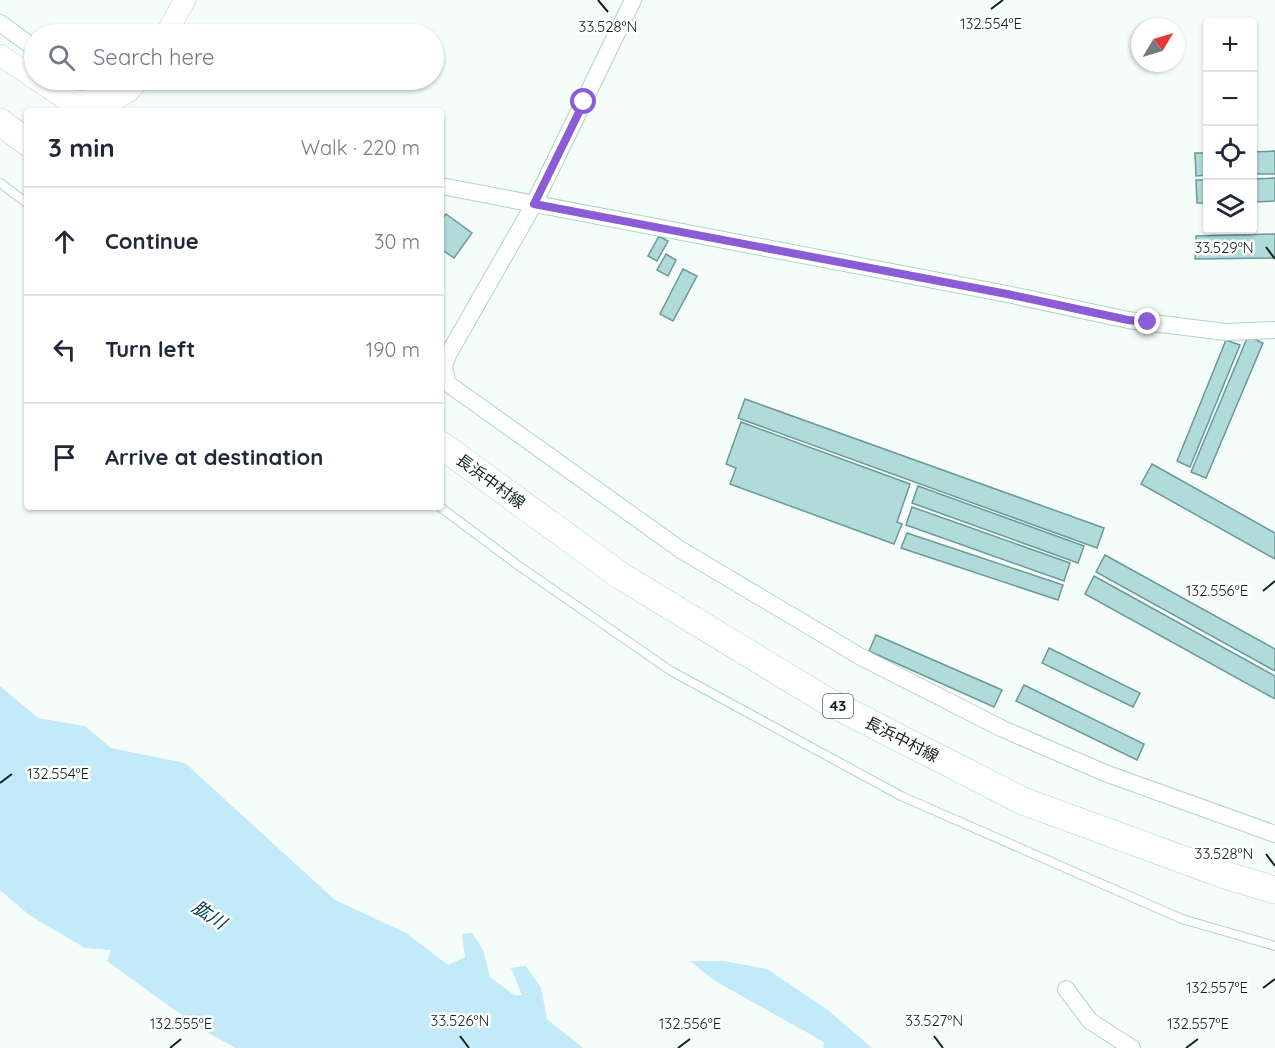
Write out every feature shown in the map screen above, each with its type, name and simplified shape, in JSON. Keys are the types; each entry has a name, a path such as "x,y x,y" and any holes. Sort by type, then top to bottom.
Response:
{"main road":[{"path":"0,122 24,140"},
{"name":"長浜中村線","path":"444,447 621,576 827,701 1023,801 1225,875 1275,890"}],"street":[{"path":"172,24 185,0"},
{"path":"633,0 534,204 449,353 444,366 447,383 681,550 861,657 1003,729 1064,756 1275,834"},
{"path":"0,23 24,41"},
{"path":"0,55 24,71"},
{"path":"52,90 67,100 117,104"},
{"path":"111,90 117,104"},
{"path":"117,104 130,90"},
{"path":"444,187 996,291 1128,320 1226,332 1275,330"},
{"path":"1066,989 1090,1021 1132,1048"}],"lane":[{"path":"0,183 24,201"},
{"path":"444,510 519,566 671,670 901,796 1182,919 1275,946"}],"water":[{"name":"肱川","path":"0,686 38,718 85,726 111,748 185,763 335,900 406,933 448,965 465,957 462,934 472,933 483,950 490,977 514,995 522,995 511,968 526,966 541,988 547,1019 583,1048 236,1048 201,1029 107,961 111,950 85,948 29,915 0,890"},
{"path":"690,961 724,961 767,969 828,1010 872,1048 823,1048 824,1042 715,981"}],"building":[{"path":"1275,151 1275,174 1257,174 1257,152"},
{"path":"1195,153 1203,153 1203,175 1196,176"},
{"path":"1275,178 1275,201 1257,202 1257,179"},
{"path":"1196,180 1203,180 1203,203 1197,203"},
{"path":"446,214 472,233 454,258 444,251 444,216"},
{"path":"1275,234 1275,258 1195,259 1196,236"},
{"path":"659,236 668,241 657,261 648,256"},
{"path":"666,254 676,260 668,276 657,270"},
{"path":"683,269 697,276 673,321 660,314"},
{"path":"1248,336 1263,343 1206,478 1191,472"},
{"path":"1226,340 1240,345 1190,467 1177,461"},
{"path":"745,399 1104,528 1097,548 738,418"},
{"path":"741,422 910,484 897,522 902,524 894,544 730,484 736,468 726,464"},
{"path":"1152,464 1275,533 1275,559 1141,484"},
{"path":"918,486 1084,546 1078,563 912,503"},
{"path":"912,507 1070,563 1064,581 906,525"},
{"path":"907,533 1063,585 1058,600 901,548"},
{"path":"1105,555 1275,649 1275,671 1096,572"},
{"path":"1094,576 1275,676 1275,699 1085,594"},
{"path":"876,635 1002,690 994,707 869,651"},
{"path":"1049,648 1140,693 1133,707 1042,663"},
{"path":"1024,685 1144,744 1137,760 1016,701"}],"route":[{"path":"584,102 534,204 1007,294 1128,320 1148,322"}]}
